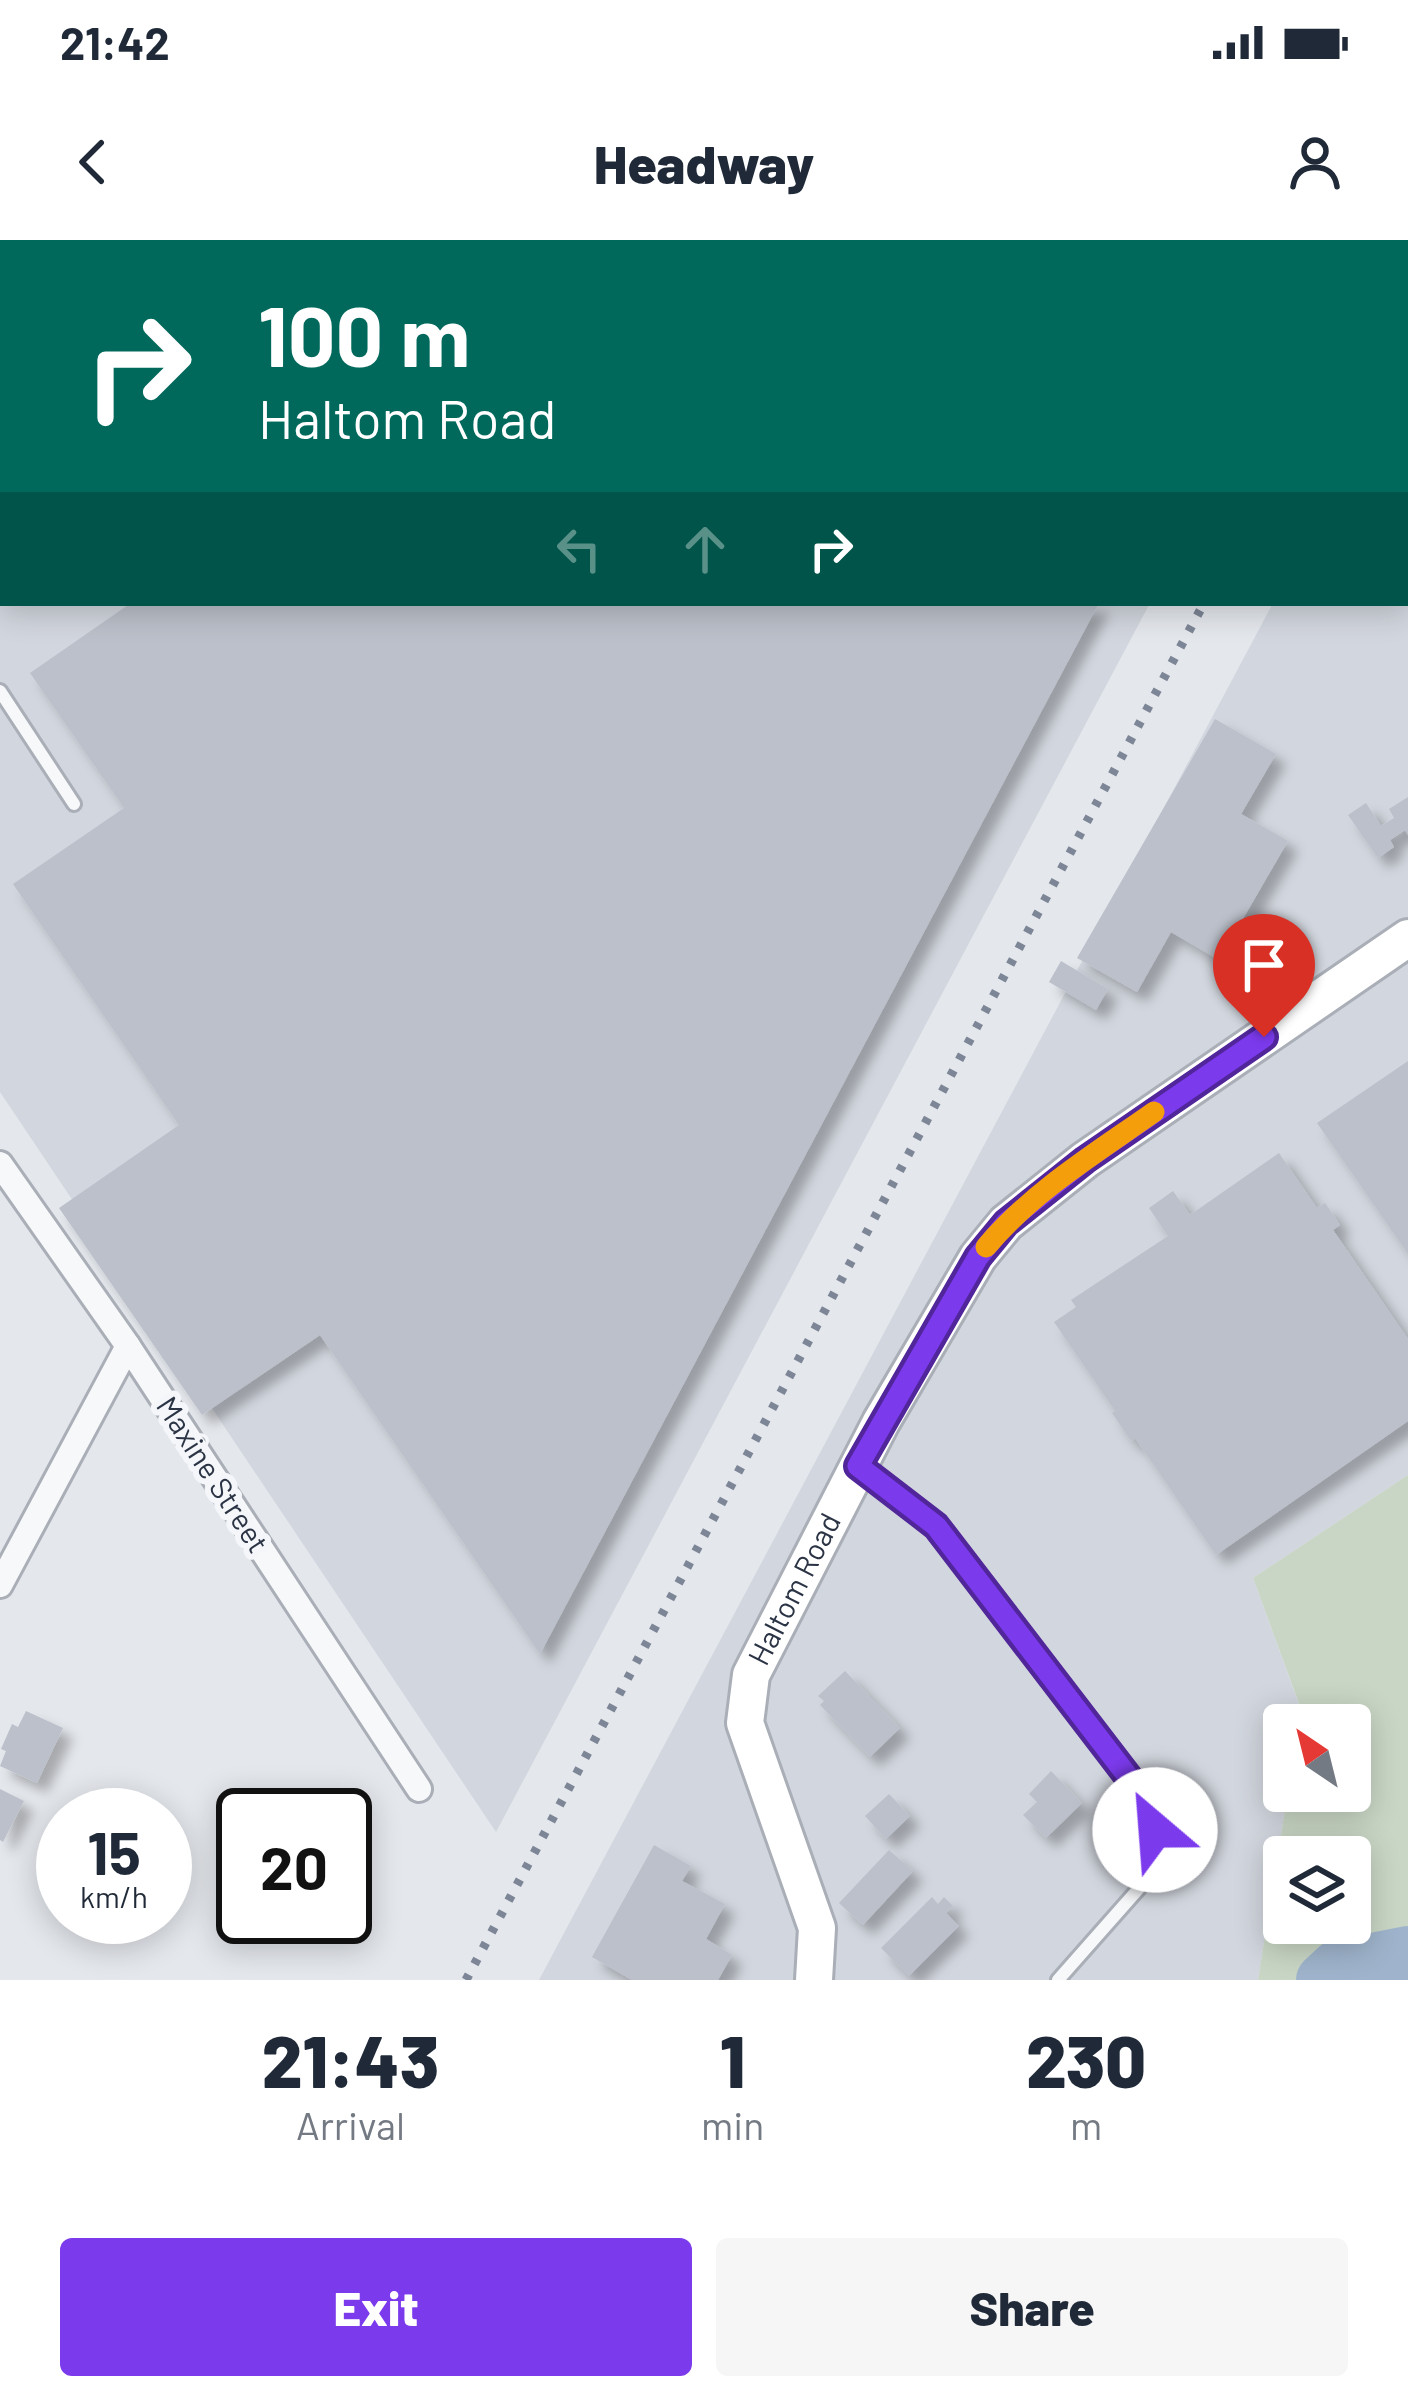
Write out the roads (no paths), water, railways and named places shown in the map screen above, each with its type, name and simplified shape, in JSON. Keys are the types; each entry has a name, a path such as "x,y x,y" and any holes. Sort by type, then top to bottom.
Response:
{"street":[{"name":"Haltom Road","path":"814,1980 817,1928 745,1724 751,1676 858,1466 978,1257 1006,1223 1085,1160 1408,938"},
{"name":"Maxine Street","path":"0,1164 128,1346 418,1789"},
{"path":"0,1585 128,1346"}],"lane":[{"path":"0,691 74,804"},
{"path":"858,1466 936,1526 1146,1800 1164,1860 1058,1980"}],"waterway":[{"path":"1323,1980 1337,1967 1408,1953"}],"railway":[{"path":"466,1980 1202,606"}]}
